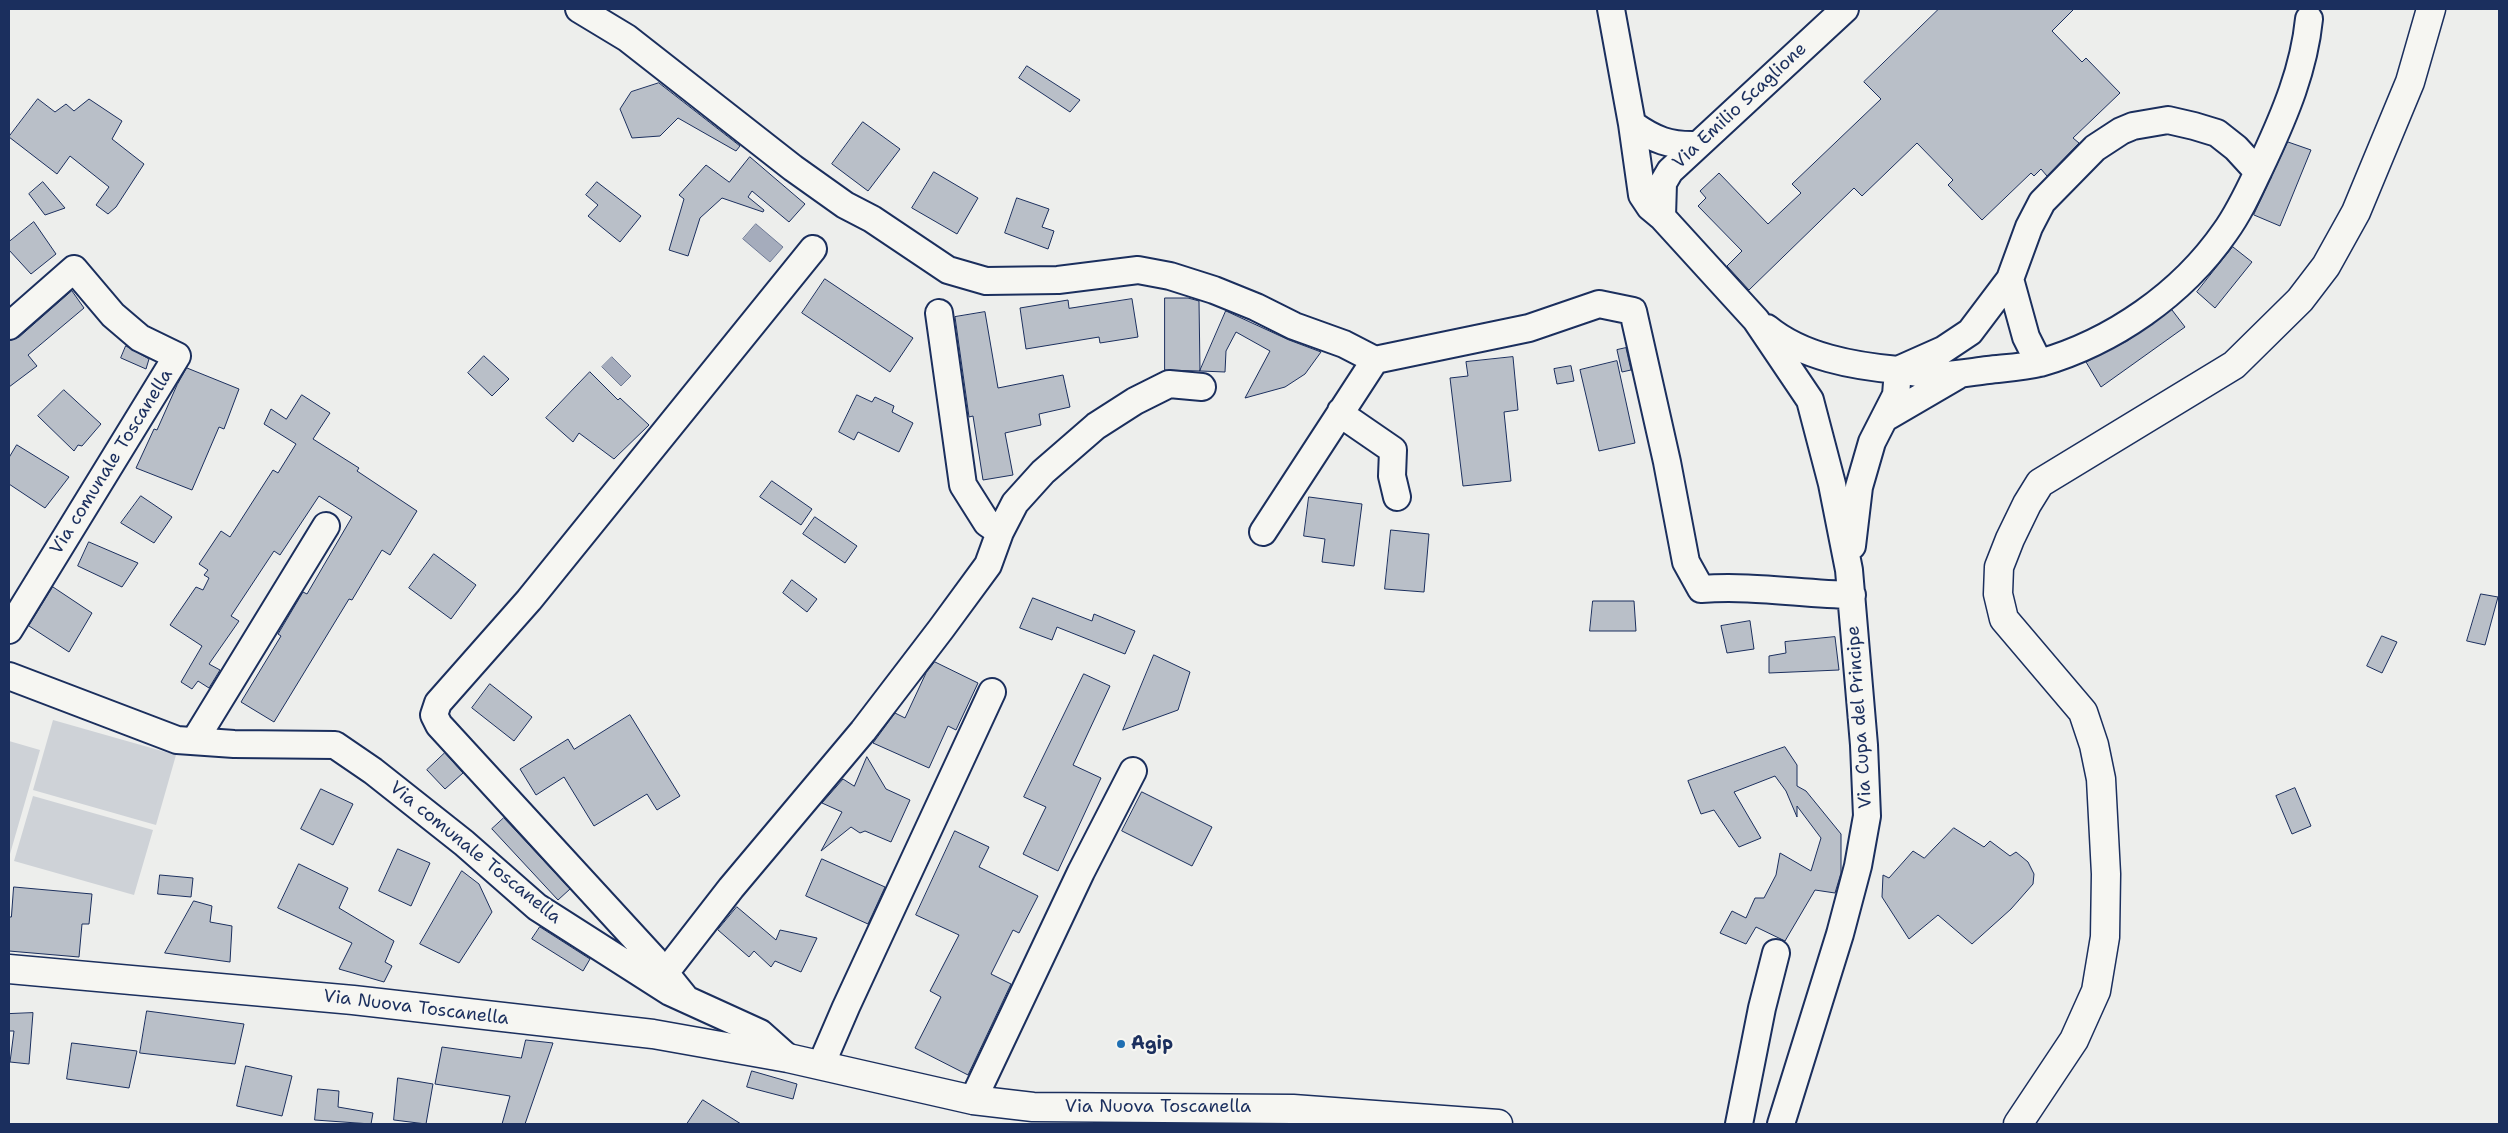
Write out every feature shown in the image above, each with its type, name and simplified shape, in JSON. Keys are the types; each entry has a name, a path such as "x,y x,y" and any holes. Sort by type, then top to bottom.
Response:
{"main road":[{"path":"2018,1124 2074,1040 2096,991 2105,937 2106,874 2101,779 2094,745 2082,712 2004,619 1998,594 1999,567 2027,504 2040,483 2234,365 2300,300 2326,266 2356,212 2410,82 2431,9"},
{"name":"Via Nuova Toscanella","path":"9,969 353,1000 653,1034 788,1058 973,1100 1033,1106 1293,1108 1498,1124"}],"street":[{"path":"579,9 627,38 793,168 845,205 872,219 948,270 986,282 1058,280 1138,270 1170,276 1256,307 1294,326 1344,344 1375,360 1529,328 1598,304 1633,311 1667,462 1686,562 1701,589 1735,586 1810,594 1850,582 1859,487 1872,442 1896,395 1898,370 1943,350 1970,332 2010,279 2029,227 2042,202 2095,148 2133,126 2168,120 2217,133 2236,148 2258,172"},
{"name":"Via Cupa del Principe","path":"1611,9 1632,124 1642,195 1650,207 1662,217 1756,320 1810,400 1832,484 1850,582 1864,745 1866,816 1858,866 1840,934 1781,1124"},
{"name":"Via Emilio Scaglione","path":"1662,217 1663,183 1670,171 1845,9"},
{"name":"Via Cupa del Principe","path":"1756,320 1775,335 1835,360 1867,368 1936,375 2039,363 2077,350 2116,330 2167,296 2202,262 2226,232 2282,123 2306,47 2309,20"},
{"path":"1632,124 1650,137 1665,143 1697,145"},
{"path":"686,999 665,973 439,725 434,714 438,703 529,600 813,249"},
{"name":"Via comunale Toscanella","path":"9,326 74,269 113,314 140,338 177,356 9,630"},
{"path":"2010,279 2026,337 2039,363"},
{"path":"939,313 963,485 987,523 1000,532"},
{"path":"1263,532 1375,360"},
{"path":"1810,400 1810,384 1815,373 1822,366 1835,360"},
{"path":"1885,418 1962,373"},
{"path":"665,973 731,888 862,731 942,629 988,564 1000,532 1015,503 1043,472 1096,426 1136,401 1169,384 1202,387"},
{"path":"1341,411 1345,417 1393,450 1392,476 1397,497"},
{"path":"1832,484 1844,490 1859,487"},
{"path":"195,740 326,526"},
{"name":"Via comunale Toscanella","path":"9,676 177,740 234,744 335,745 373,771 464,843 537,908 670,992 760,1034 788,1058"},
{"path":"821,1065 992,692"},
{"path":"973,1100 1081,872 1133,771"},
{"path":"1739,1124 1762,1008 1776,953"}],"shaded area":[{"path":"53,720 176,755 156,825 33,790"},
{"path":"9,741 40,750 10,854 9,854"},
{"path":"33,796 153,830 134,895 14,861"}],"water":[{"path":"756,224 783,247 770,262 743,239"},
{"path":"612,357 631,376 621,386 602,367"}],"building":[{"path":"1939,9 2074,9 2052,31 2082,62 2086,58 2120,93 2073,138 2079,143 2047,176 2041,169 2034,176 2031,173 1982,220 1948,185 1953,180 1917,143 1862,196 1854,188 1749,290 1727,266 1742,251 1698,206 1706,198 1700,191 1719,173 1768,224 1801,193 1792,184 1881,99 1864,82"},
{"path":"1027,66 1080,100 1070,112 1019,78"},
{"path":"659,83 740,146 736,151 678,118 660,136 632,138 620,109 631,92"},
{"path":"38,99 55,112 66,104 74,111 89,99 122,121 112,139 144,164 116,207 108,214 96,205 109,187 70,156 57,174 9,137"},
{"path":"863,122 900,149 868,191 832,164"},
{"path":"2288,142 2311,150 2280,226 2254,215"},
{"path":"750,157 805,204 789,222 752,191 748,197 764,210 763,212 722,198 700,218 688,256 669,250 684,199 679,195 706,165 729,182"},
{"path":"934,172 978,198 957,234 912,208"},
{"path":"43,182 65,208 45,215 29,194"},
{"path":"597,182 641,216 620,242 588,216 598,205 586,195"},
{"path":"1017,198 1049,209 1042,227 1054,231 1048,249 1005,233"},
{"path":"34,222 56,254 31,274 9,250 9,242"},
{"path":"2233,247 2252,262 2215,308 2197,292"},
{"path":"825,279 913,338 890,372 802,313"},
{"path":"72,291 84,308 28,355 37,366 9,387 9,341 19,337"},
{"path":"1165,298 1188,298 1199,301 1200,371 1165,370"},
{"path":"1132,299 1138,337 1100,343 1099,337 1026,349 1020,308 1068,300 1069,308"},
{"path":"2172,310 2185,327 2101,387 2086,362 2127,341"},
{"path":"1226,311 1289,340 1321,352 1305,374 1285,387 1245,398 1270,351 1236,332 1226,351 1225,372 1200,371"},
{"path":"985,312 998,388 1063,375 1070,407 1039,414 1041,425 1005,433 1013,475 983,480 973,416 969,417 955,317"},
{"path":"126,346 149,359 146,369 121,358"},
{"path":"1626,348 1631,370 1622,372 1617,350"},
{"path":"484,356 509,379 492,396 468,373"},
{"path":"1513,357 1518,410 1504,412 1511,481 1463,486 1450,378 1468,376 1466,362"},
{"path":"1617,361 1635,443 1599,451 1580,370"},
{"path":"1571,366 1574,381 1557,384 1554,369"},
{"path":"187,368 239,389 224,429 219,427 192,490 136,468 154,429 157,430 177,385"},
{"path":"590,372 618,400 620,398 649,425 614,459 579,433 573,442 546,418"},
{"path":"64,390 101,424 82,446 78,445 74,451 38,416"},
{"path":"302,395 330,413 313,439 359,468 357,471 417,511 390,555 382,550 352,600 349,599 274,722 241,702 281,636 278,634 303,592 307,594 352,517 319,496 280,555 274,551 231,616 239,621 209,664 220,670 209,688 198,681 192,689 181,682 202,646 170,625 196,587 203,590 209,578 204,575 208,570 199,564 221,531 230,537 273,470 278,473 296,444 264,424 271,409 286,419"},
{"path":"857,395 872,402 875,397 894,406 892,412 913,423 899,452 858,432 854,440 839,432"},
{"path":"17,445 69,477 45,508 9,484 9,458"},
{"path":"772,481 812,509 801,525 760,497"},
{"path":"141,496 172,517 154,543 121,523"},
{"path":"1309,497 1362,504 1354,566 1322,562 1325,539 1304,536"},
{"path":"815,517 857,546 845,563 803,534"},
{"path":"1391,530 1429,534 1424,592 1385,589"},
{"path":"89,542 138,563 122,587 78,566"},
{"path":"434,554 476,585 451,619 409,588"},
{"path":"792,580 817,599 807,612 783,593"},
{"path":"53,587 92,613 69,652 29,626"},
{"path":"2481,594 2498,597 2485,645 2467,641"},
{"path":"1033,598 1092,621 1094,614 1135,631 1125,654 1057,627 1052,640 1020,628"},
{"path":"1593,601 1634,601 1636,631 1590,631"},
{"path":"1750,621 1754,649 1727,653 1721,626"},
{"path":"2382,636 2397,642 2382,673 2367,666"},
{"path":"1835,637 1839,670 1769,673 1769,656 1786,653 1785,642"},
{"path":"1154,655 1190,672 1178,710 1123,730"},
{"path":"935,662 978,683 956,730 948,726 929,768 873,743 895,713 905,718 926,673"},
{"path":"1084,674 1110,686 1073,765 1101,778 1058,871 1023,854 1046,807 1024,797"},
{"path":"490,684 532,717 514,741 472,708"},
{"path":"630,715 680,796 657,810 647,794 594,826 564,777 536,795 520,769 568,739 574,749"},
{"path":"1785,747 1797,765 1797,786 1806,791 1841,834 1841,873 1835,893 1815,890 1785,941 1756,927 1746,944 1720,933 1732,911 1746,918 1755,898 1764,898 1776,875 1780,853 1811,871 1821,838 1797,806 1797,817 1786,791 1775,776 1734,792 1761,838 1739,847 1714,810 1701,814 1688,781"},
{"path":"445,753 463,773 445,789 427,770"},
{"path":"867,757 886,789 910,800 891,842 865,831 860,833 851,827 821,851 842,812 822,803 843,779 854,786"},
{"path":"2295,788 2311,826 2292,834 2276,796"},
{"path":"321,789 353,804 333,845 301,829"},
{"path":"1142,792 1212,827 1192,866 1122,831"},
{"path":"504,818 570,889 558,900 492,829"},
{"path":"1954,828 1984,847 1990,841 2010,856 2016,852 2028,862 2034,874 2033,884 2011,909 1972,944 1938,915 1909,939 1882,897 1883,875 1889,878 1913,851 1924,858"},
{"path":"955,831 989,847 979,867 1038,896 1019,933 1013,930 991,974 1011,984 968,1075 915,1048 941,997 930,991 959,935 916,915"},
{"path":"398,849 430,863 411,906 379,891"},
{"path":"822,859 885,887 868,924 806,896"},
{"path":"299,864 348,888 339,908 394,941 385,962 392,966 384,982 339,969 352,943 278,908"},
{"path":"462,871 479,884 492,912 459,963 420,944"},
{"path":"160,875 193,878 191,897 158,894"},
{"path":"14,887 92,894 89,924 82,924 79,957 9,951 9,917 11,917"},
{"path":"194,901 212,906 210,922 232,926 230,962 165,953"},
{"path":"737,907 776,940 780,930 817,938 801,972 775,961 771,967 754,951 749,957 718,930"},
{"path":"540,927 590,959 583,971 532,939"},
{"path":"147,1011 244,1024 235,1064 140,1053"},
{"path":"33,1013 29,1064 10,1062 14,1031 9,1031 9,1014"},
{"path":"526,1040 553,1043 525,1124 502,1124 510,1096 435,1084 442,1047 521,1058"},
{"path":"72,1043 137,1051 129,1088 67,1079"},
{"path":"246,1066 292,1076 282,1116 237,1106"},
{"path":"752,1071 797,1084 793,1099 747,1087"},
{"path":"398,1078 433,1084 426,1124 394,1120"},
{"path":"318,1089 339,1091 338,1107 373,1113 371,1124 315,1120"},
{"path":"703,1100 741,1124 687,1124"}],"place":[{"name":"Agip","path":"1121,1044"}]}
